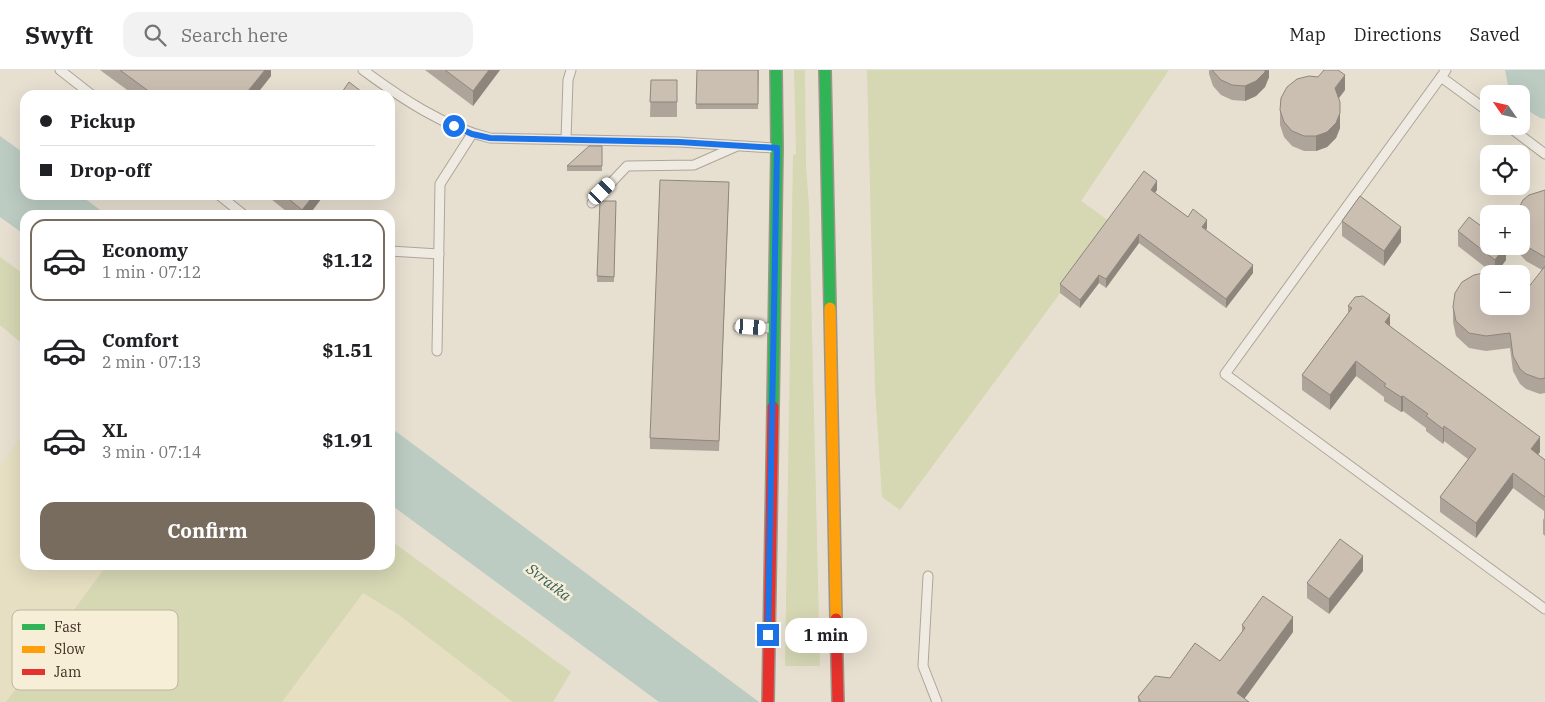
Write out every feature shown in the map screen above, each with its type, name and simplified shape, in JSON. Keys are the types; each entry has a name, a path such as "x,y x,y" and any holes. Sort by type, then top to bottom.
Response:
{"street":[{"path":"768,702 777,148 776,70"},
{"path":"825,70 838,701"}],"lane":[{"path":"60,70 86,90"},
{"path":"363,70 390,90"},
{"path":"566,139 568,80 571,70"},
{"path":"1480,104 1443,73 1225,374 1545,610"},
{"path":"395,93 436,118 472,134 490,138 679,142 777,148"},
{"path":"437,351 440,184 472,134"},
{"path":"1520,135 1545,154"},
{"path":"592,203 627,166 694,165 738,146"},
{"path":"225,200 238,210"},
{"path":"395,251 439,254"},
{"path":"738,327 774,328"},
{"path":"928,576 923,666 937,702"}],"shaded area":[{"path":"20,438 20,570 103,570 74,610 12,610 12,690 15,690 6,702 0,702 0,465"},
{"path":"363,593 399,615 513,702 282,702"}],"green space":[{"path":"794,70 805,70 820,666 785,666 793,155 796,154"},
{"path":"867,70 1169,70 1081,201 1112,223 900,510 882,497 875,389"},
{"path":"0,257 20,271 20,342 0,325"},
{"path":"395,544 571,672 553,702 513,702 399,615 363,593 282,702 6,702 15,690 178,690 178,610 74,610 103,570 395,570"}],"water":[{"path":"1505,70 1545,70 1545,119 1530,112 1530,85 1508,85"},
{"path":"0,136 20,150 20,200 87,200 100,210 20,210 20,231 0,217"},
{"name":"Svratka","path":"395,431 759,702 659,702 395,508"}],"building":[{"path":"120,70 265,70 249,90 147,90"},
{"path":"445,70 489,70 473,91"},
{"path":"697,70 758,70 758,104 696,104"},
{"path":"1212,70 1265,70 1265,72 1256,81 1245,86 1232,85 1221,80"},
{"path":"1324,70 1338,70 1345,75 1335,88 1340,102 1340,113 1336,123 1327,132 1316,136 1304,136 1292,131 1284,122 1280,110 1281,98 1287,87 1297,79 1309,76 1318,77"},
{"path":"651,80 677,80 677,102 650,102"},
{"path":"349,82 359,90 343,90"},
{"path":"589,146 602,146 602,166 567,166"},
{"path":"1144,171 1157,181 1151,190 1188,217 1193,209 1207,220 1202,227 1253,265 1226,299 1139,234 1106,279 1099,275 1080,300 1060,284"},
{"path":"660,180 729,182 719,441 650,438"},
{"path":"1545,190 1545,257 1530,248 1530,205 1520,205 1523,200 1530,195"},
{"path":"1360,196 1401,227 1384,251 1342,221"},
{"path":"290,200 310,200 302,210"},
{"path":"600,201 616,201 614,277 597,276"},
{"path":"1469,217 1480,225 1480,248 1458,231"},
{"path":"1489,255 1499,255 1495,260"},
{"path":"1545,266 1545,378 1540,379 1526,374 1520,369 1513,356 1510,333 1486,336 1469,333 1456,321 1453,307 1455,293 1462,282 1480,274 1480,315 1530,315 1530,285"},
{"path":"1363,296 1390,315 1385,322 1391,327 1540,437 1531,449 1545,460 1545,497 1513,473 1476,523 1440,497 1476,449 1444,426 1443,429 1426,416 1428,414 1403,396 1401,397 1384,386 1386,384 1356,361 1330,395 1302,375 1352,308 1348,306 1355,297"},
{"path":"1340,539 1363,556 1329,599 1307,583"},
{"path":"1263,596 1293,617 1237,693 1249,702 1141,702 1138,697 1155,676 1170,678 1195,643 1220,661 1245,628 1242,625"}],"traffic: fast":[{"path":"773,407 777,148 776,70"},
{"path":"825,70 830,308"}],"traffic: slow":[{"path":"830,308 836,619"}],"traffic: jam":[{"path":"768,702 773,407"},
{"path":"836,619 838,702"}],"route":[{"path":"454,126 472,134 490,138 679,142 777,148 768,635"}]}
